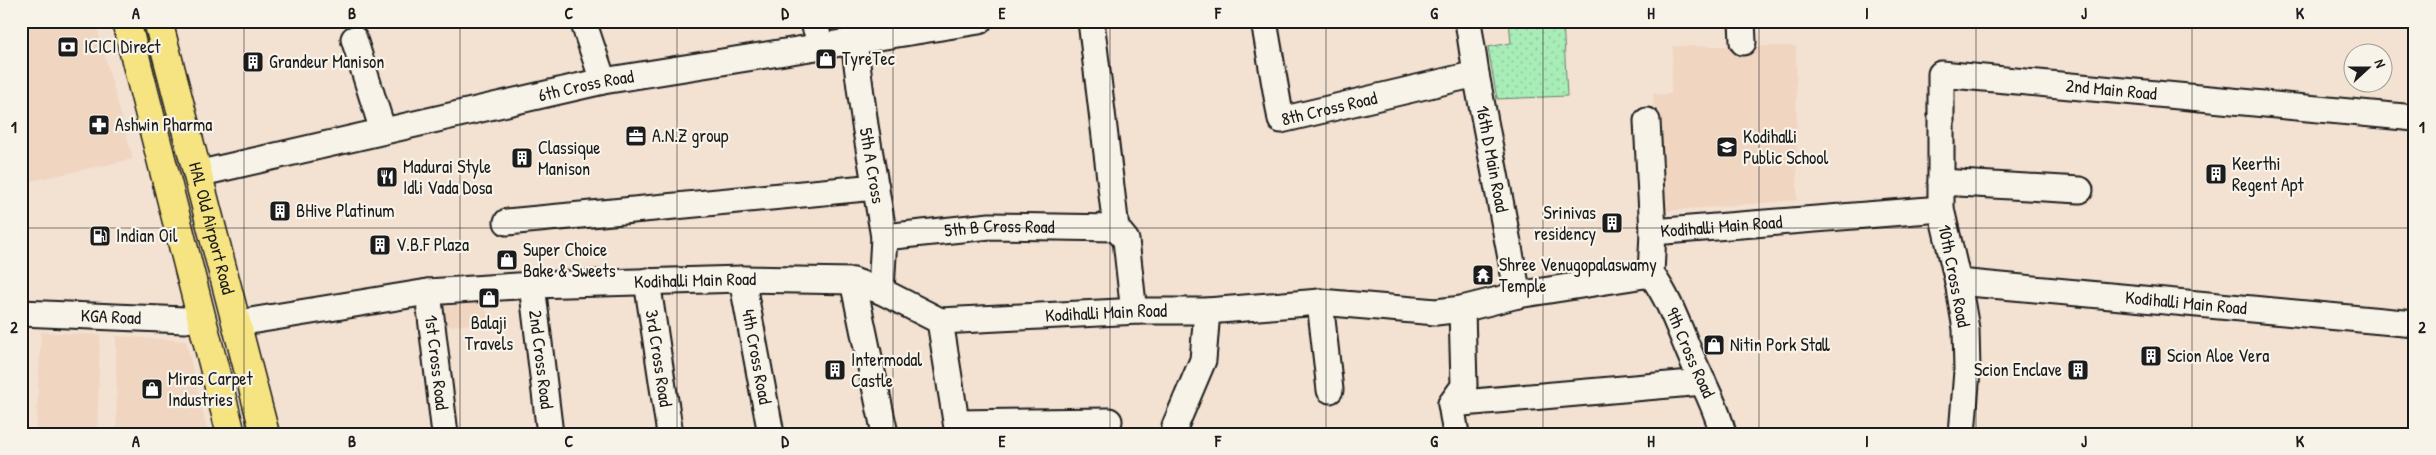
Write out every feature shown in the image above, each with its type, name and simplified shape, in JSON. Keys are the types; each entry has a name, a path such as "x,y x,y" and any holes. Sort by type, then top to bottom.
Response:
{"main road":[{"name":"HAL Old Airport Road","path":"126,21 163,176 231,434"},
{"name":"HAL Old Airport Road","path":"158,21 266,434"}],"street":[{"path":"583,21 603,81"},
{"path":"813,21 822,47"},
{"name":"6th Cross Road","path":"197,174 603,81 979,21"},
{"path":"1091,21 1116,228 1126,240 1133,304 1139,311"},
{"name":"8th Cross Road","path":"1264,21 1281,120 1476,74"},
{"name":"16th D Main Road","path":"1468,21 1476,74 1518,295"},
{"path":"354,39 383,131"},
{"name":"5th A Cross","path":"854,42 884,237 881,291"},
{"name":"2nd Main Road","path":"1941,209 1942,74 2415,118"},
{"path":"1647,121 1653,232"},
{"path":"1941,182 2080,190"},
{"path":"507,222 876,187"},
{"name":"Kodihalli Main Road","path":"238,323 428,292 532,285 742,279 853,281 881,291 940,321 1139,311 1208,311 1320,302 1436,312 1462,309 1518,295 1651,274 1653,232 1941,209"},
{"name":"10th Cross Road","path":"1941,209 1958,282 1966,337 1967,371 1962,434"},
{"name":"5th B Cross Road","path":"884,237 990,226 1116,228"},
{"name":"9th Cross Road","path":"1651,274 1666,294 1719,415 1723,434"},
{"name":"4th Cross Road","path":"742,279 771,434"},
{"path":"853,281 885,434"},
{"name":"3rd Cross Road","path":"647,282 670,434"},
{"name":"Kodihalli Main Road","path":"1958,282 2415,324"},
{"name":"2nd Cross Road","path":"532,285 550,434"},
{"name":"1st Cross Road","path":"428,292 445,434"},
{"path":"1320,302 1330,390"},
{"path":"1456,434 1451,404 1464,386 1462,309"},
{"path":"1175,434 1175,426 1203,360 1208,311"},
{"name":"KGA Road","path":"21,313 184,320 201,316"},
{"path":"940,321 958,428 1109,421"},
{"path":"1451,404 1703,382"}],"shaded area":[{"path":"21,21 95,21 133,159 21,183"},
{"name":"Kodihalli Public School","path":"1673,46 1796,46 1797,200 1664,211 1653,94 1671,94"},
{"path":"485,302 488,322 442,327 439,307"},
{"path":"41,332 100,335 97,434 36,434"},
{"path":"116,336 186,341 208,434 117,434"}],"green space":[{"path":"1509,21 1563,21 1567,96 1497,99 1488,47 1511,43"}],"place":[{"name":"ICICI Direct","path":"68,47"},
{"name":"TyreTec","path":"826,59"},
{"name":"Grandeur Manison","path":"253,62"},
{"name":"Ashwin Pharma","path":"99,125"},
{"name":"A.N.Z group","path":"636,136"},
{"name":"Kodihalli Public School","path":"1727,147"},
{"name":"Classique Manison","path":"522,158"},
{"name":"Keerthi Regent Apt","path":"2216,174"},
{"name":"Madurai Style Idli Vada Dosa","path":"387,177"},
{"name":"BHive Platinum","path":"280,211"},
{"name":"Srinivas residency","path":"1612,223"},
{"name":"Indian Oil","path":"100,236"},
{"name":"V.B.F Plaza","path":"380,245"},
{"name":"Super Choice Bake & Sweets","path":"507,260"},
{"name":"Shree Venugopalaswamy Temple","path":"1483,275"},
{"name":"Balaji Travels","path":"489,298"},
{"name":"Nitin Pork Stall","path":"1714,345"},
{"name":"Scion Aloe Vera","path":"2151,356"},
{"name":"Intermodal Castle","path":"835,370"},
{"name":"Scion Enclave","path":"2078,370"},
{"name":"Miras Carpet Industries","path":"152,389"}]}
